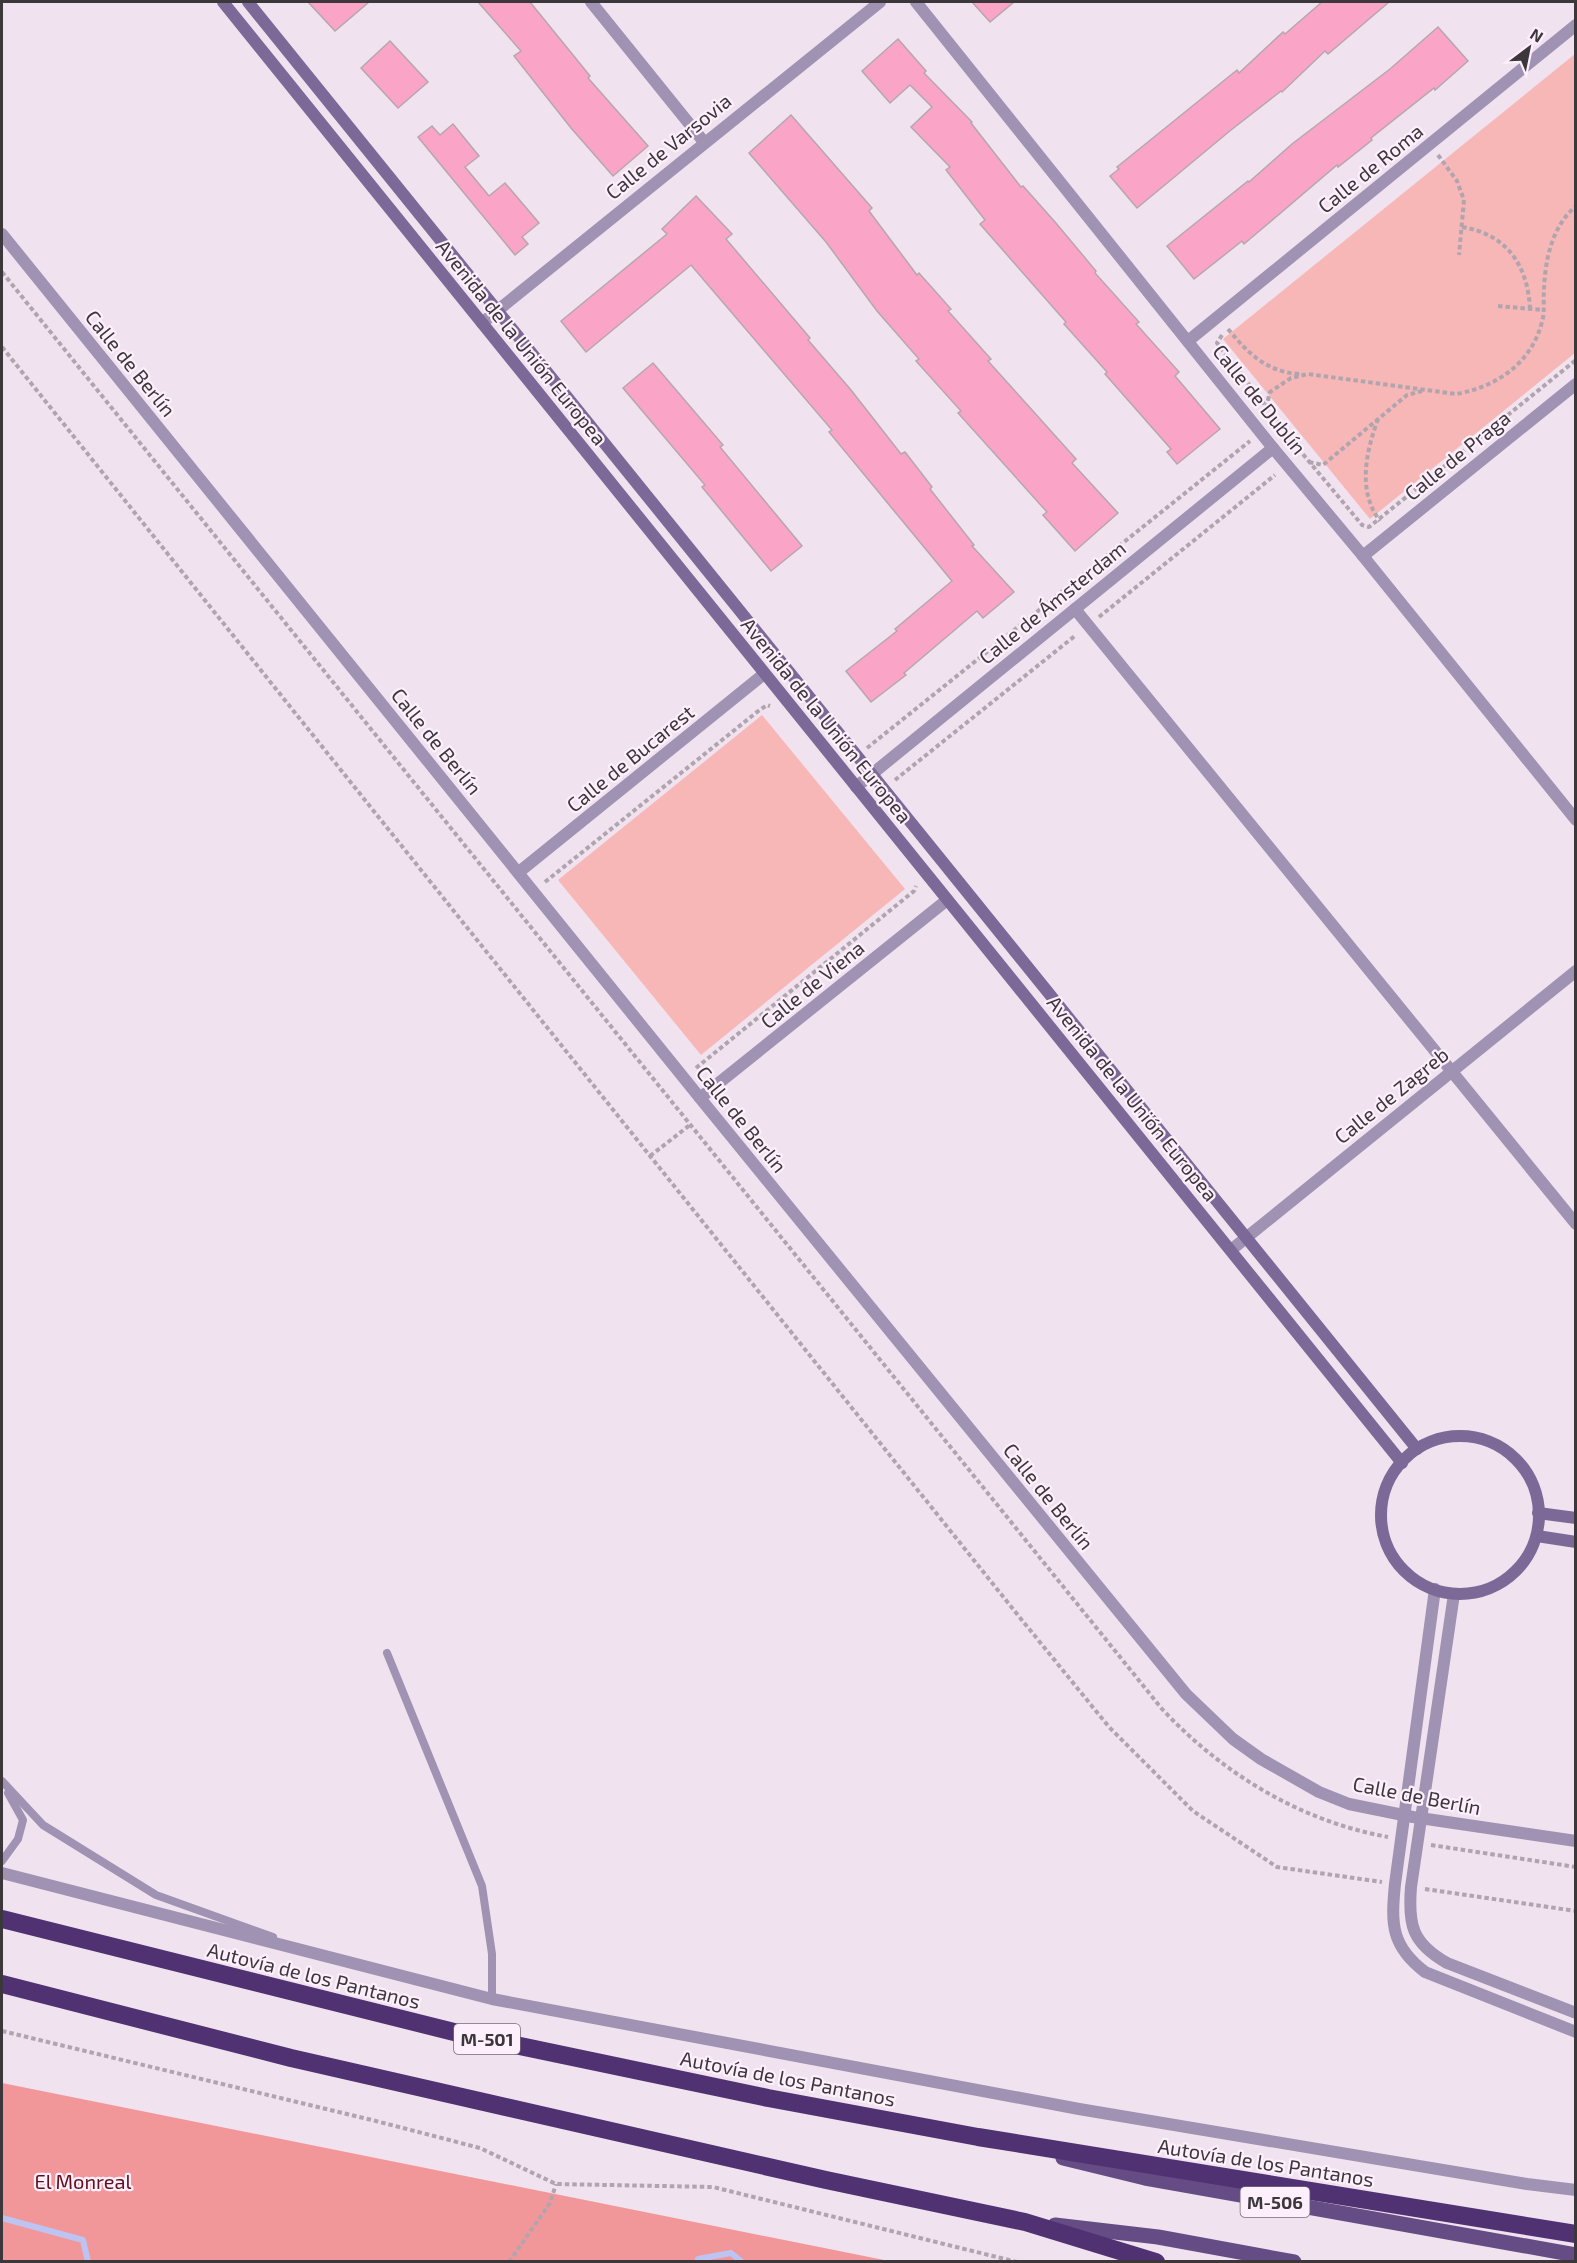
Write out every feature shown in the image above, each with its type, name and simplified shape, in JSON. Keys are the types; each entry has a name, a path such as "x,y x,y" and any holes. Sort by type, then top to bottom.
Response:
{"highway":[{"name":"Autovía de los Pantanos","path":"2,1919 458,2033 768,2098 978,2137 1575,2234"},
{"path":"2,1984 291,2058 814,2177 1025,2222 1156,2262"}],"main road":[{"name":"M-506","path":"978,2137 1144,2178 1575,2255"},
{"path":"1025,2222 1158,2237 1294,2262"}],"street":[{"name":"Avenida de la Unión Europea","path":"223,2 1402,1462"},
{"name":"Avenida de la Unión Europea","path":"248,2 1417,1449"},
{"path":"591,2 704,142"},
{"name":"Calle de Varsovia","path":"482,323 880,2"},
{"name":"Calle de Dublín","path":"916,2 1260,432 1363,556 1575,820"},
{"name":"Calle de Roma","path":"1188,341 1575,25"},
{"name":"Calle de Berlín","path":"2,234 700,1098 1186,1694 1233,1739 1290,1776 1349,1804 1422,1819 1575,1841"},
{"name":"Calle de Praga","path":"1363,556 1575,384"},
{"name":"Calle de Ámsterdam","path":"856,787 1273,448"},
{"path":"1075,609 1575,1224"},
{"name":"Calle de Bucarest","path":"519,872 765,674"},
{"name":"Calle de Viena","path":"700,1098 947,900"},
{"name":"Calle de Zagreb","path":"1231,1250 1575,971"},
{"path":"1463,1436 1489,1442 1511,1455 1528,1474 1538,1498 1540,1525 1537,1536 1532,1549 1518,1570 1497,1586 1472,1594 1447,1594 1422,1585 1401,1568 1387,1546 1381,1520 1383,1494 1395,1470 1417,1449 1437,1439 1463,1436"},
{"path":"1539,1513 1575,1518"},
{"path":"1537,1536 1575,1542"},
{"path":"1435,1589 1395,1884 1393,1918 1395,1934 1401,1949 1411,1962 1425,1972 1575,2032"},
{"path":"1454,1594 1411,1887 1410,1920 1413,1931 1434,1956 1447,1963 1575,2013"},
{"path":"2,1873 492,1999 1079,2109 1527,2184 1575,2190"},
{"path":"1527,2184 1575,2185"}],"lane":[{"path":"387,1653 482,1886 492,1954 492,1999"},
{"path":"2,1782 23,1820 18,1839 2,1861"},
{"path":"2,1782 43,1825 156,1895 338,1961"}],"path":[{"path":"1428,145 1457,181 1464,200 1459,255"},
{"path":"1211,322 1220,333 1227,327 1247,352 1262,363 1294,374 1456,394 1477,390 1509,373 1527,355 1534,343 1543,321 1545,268 1549,248 1570,210 1575,206"},
{"path":"1462,227 1473,228 1493,237 1516,258 1529,290 1530,309"},
{"path":"1498,306 1543,310"},
{"path":"1217,343 1309,462 1362,525 1369,527 1575,360"},
{"path":"2,347 1109,1727 1193,1811 1277,1867 1395,1884"},
{"path":"1251,420 1266,408 1270,392 1291,378 1308,374"},
{"path":"1294,473 1309,462 1323,465 1407,395 1425,390"},
{"path":"857,756 1275,418"},
{"path":"1378,419 1368,445 1366,485 1368,501 1381,522 1375,527 1384,538"},
{"path":"514,907 757,712 767,705 773,707"},
{"path":"664,1093 914,891 916,886 911,878"},
{"path":"650,1156 690,1125"},
{"path":"1411,1887 1575,1911"},
{"path":"2,2031 480,2148 556,2184 712,2187 1017,2262"},
{"path":"509,2262 550,2203 556,2184"}],"shaded area":[{"path":"1575,54 1575,353 1370,519 1223,339"},
{"path":"762,715 905,889 701,1055 558,880"}],"green space":[{"name":"El Monreal","path":"2,2083 889,2261 2,2261"}],"building":[{"path":"308,2 369,2 335,31"},
{"path":"478,2 530,2 590,76 588,78 648,146 613,176 571,128 514,56 521,51"},
{"path":"972,2 1014,2 990,22"},
{"path":"1322,2 1389,2 1328,54 1325,51 1282,92 1231,130 1137,208 1110,176 1119,169 1117,167 1237,70 1239,73 1283,32 1285,34"},
{"path":"1438,27 1468,61 1338,167 1337,165 1244,244 1242,241 1194,279 1167,246 1249,182 1292,144 1390,69"},
{"path":"898,39 926,71 924,73 972,122 1021,187 1023,186 1055,222 1096,271 1095,273 1139,322 1136,324 1179,372 1175,376 1220,429 1177,464 1167,452 1171,449 1105,374 1107,372 1064,324 1066,322 980,224 985,220 946,170 950,167 911,127 932,107 910,85 890,103 862,71"},
{"path":"390,41 428,82 398,108 361,68"},
{"path":"791,115 872,208 869,211 917,275 919,273 951,309 948,311 991,359 988,361 1076,459 1072,463 1118,513 1075,551 1043,515 1047,512 958,413 961,411 916,361 919,359 877,311 826,242 749,153"},
{"path":"453,124 479,156 465,167 489,196 505,183 539,223 522,237 528,244 515,255 418,137 432,126 440,135"},
{"path":"696,196 732,234 726,239 810,338 808,340 901,454 905,452 932,487 930,489 974,545 972,546 1014,592 983,618 977,611 904,673 906,675 871,702 846,671 897,631 895,629 952,581 829,432 832,430 691,265 586,352 561,321 667,234 662,229"},
{"path":"653,363 723,445 720,447 802,546 771,571 702,487 705,485 623,388"}],"waterway":[{"path":"2,2218 83,2240 88,2262"},
{"path":"697,2262 698,2259 731,2253 742,2262"}]}
